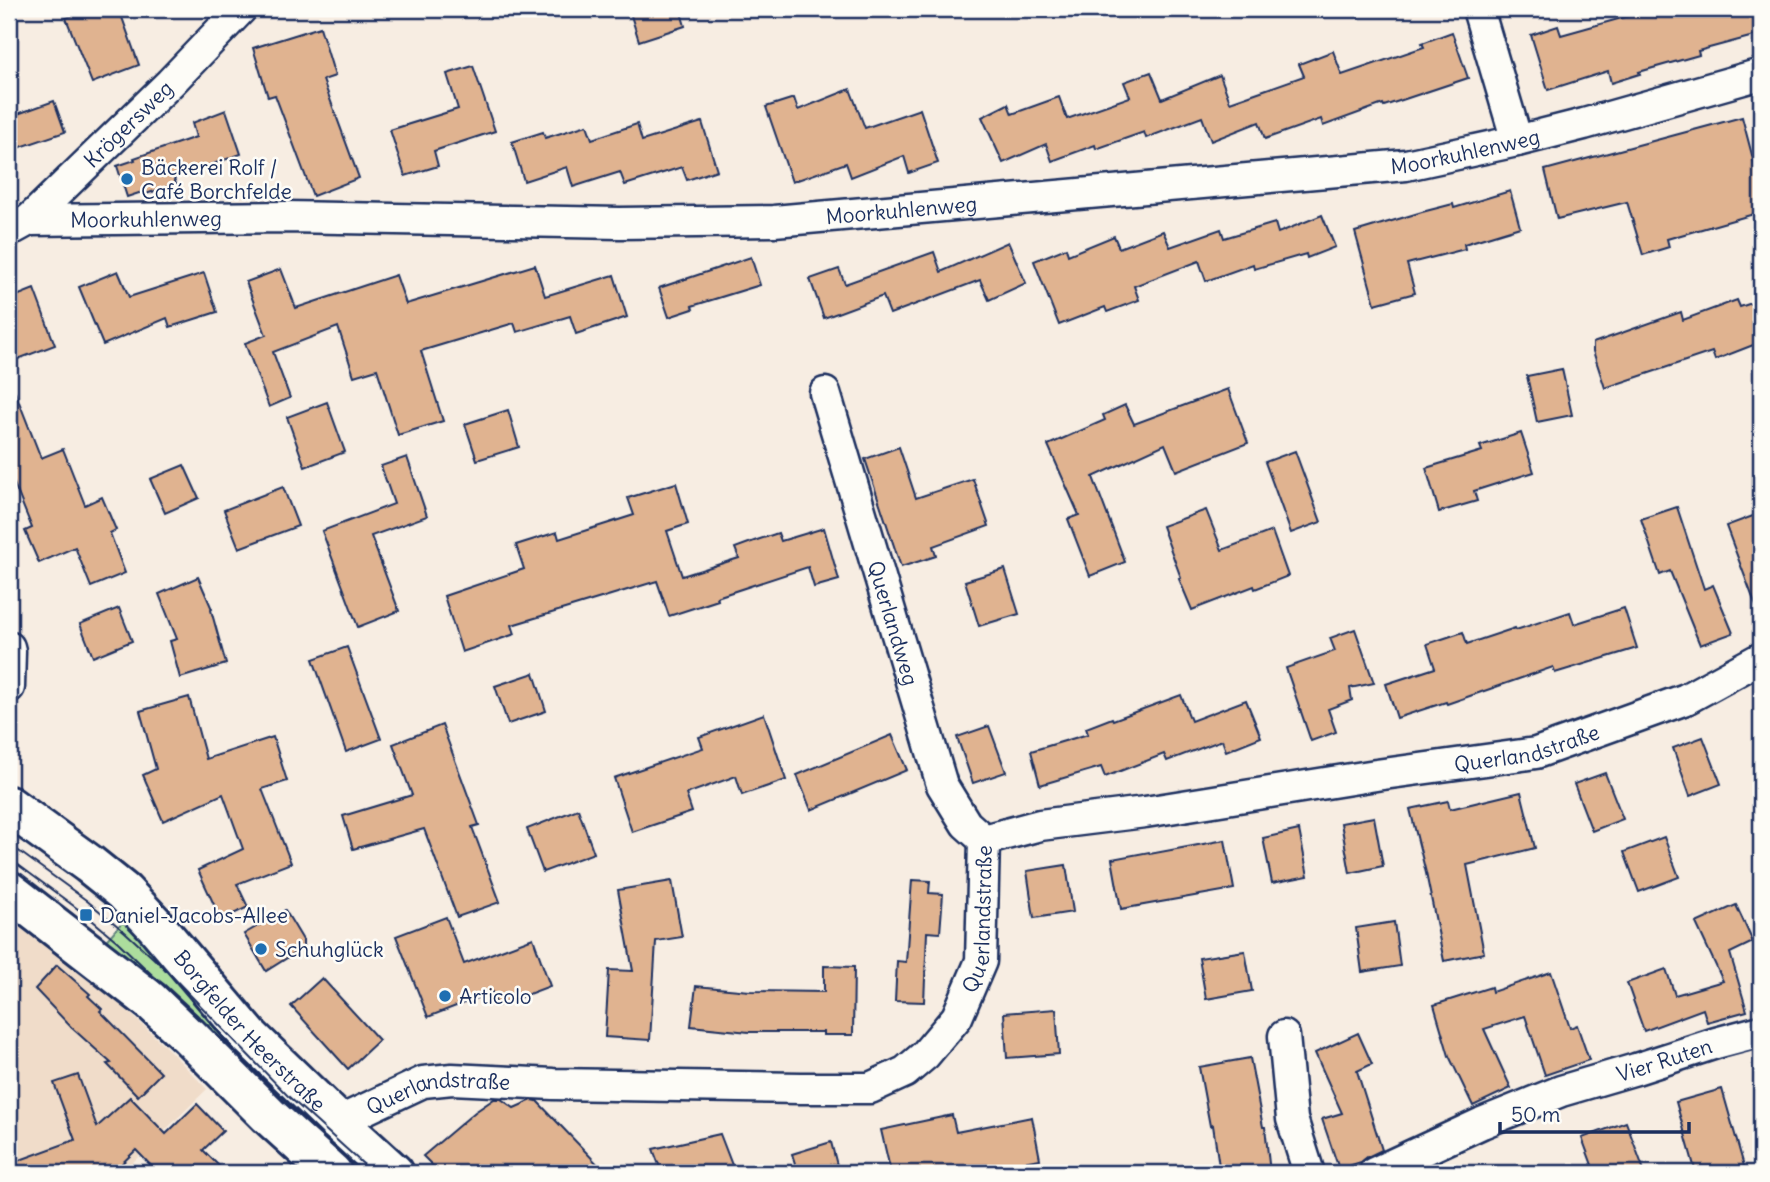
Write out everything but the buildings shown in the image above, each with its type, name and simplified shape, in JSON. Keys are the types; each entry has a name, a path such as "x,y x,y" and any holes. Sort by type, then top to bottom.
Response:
{"main road":[{"name":"Borgfelder Heerstraße","path":"9,806 124,892 249,1037 394,1173"},
{"name":"Borgfelder Heerstraße","path":"9,891 150,1001 332,1173"}],"street":[{"name":"Krögersweg","path":"19,225 170,83 241,9"},
{"path":"1478,9 1517,141"},
{"name":"Moorkuhlenweg","path":"19,225 286,217 620,223 774,221 1406,165 1584,124 1761,74"},
{"name":"Querlandweg","path":"825,393 942,785 966,824 984,840"},
{"path":"9,647 9,687"},
{"name":"Querlandstraße","path":"338,1122 423,1083 452,1079 553,1084 870,1088 905,1072 925,1055 957,1017 981,961 984,840 1040,825 1536,753 1686,699 1761,658"},
{"name":"Vier Ruten","path":"1374,1173 1482,1123 1561,1091 1716,1042 1761,1031"},
{"path":"1284,1036 1292,1119 1309,1173"}],"shaded area":[{"path":"9,918 114,998 207,1089 122,1173 9,1173"}],"green space":[{"path":"126,918 380,1173 349,1173 101,946"}],"tram line":[{"path":"9,844 125,932 164,968 288,1096 373,1173"},
{"path":"9,858 118,942 200,1021"}],"place":[{"name":"Bäckerei Rolf / Café Borchfelde","path":"127,179"},
{"name":"Daniel-Jacobs-Allee","path":"86,915"},
{"name":"Schuhglück","path":"261,949"},
{"name":"Articolo","path":"445,996"}]}
